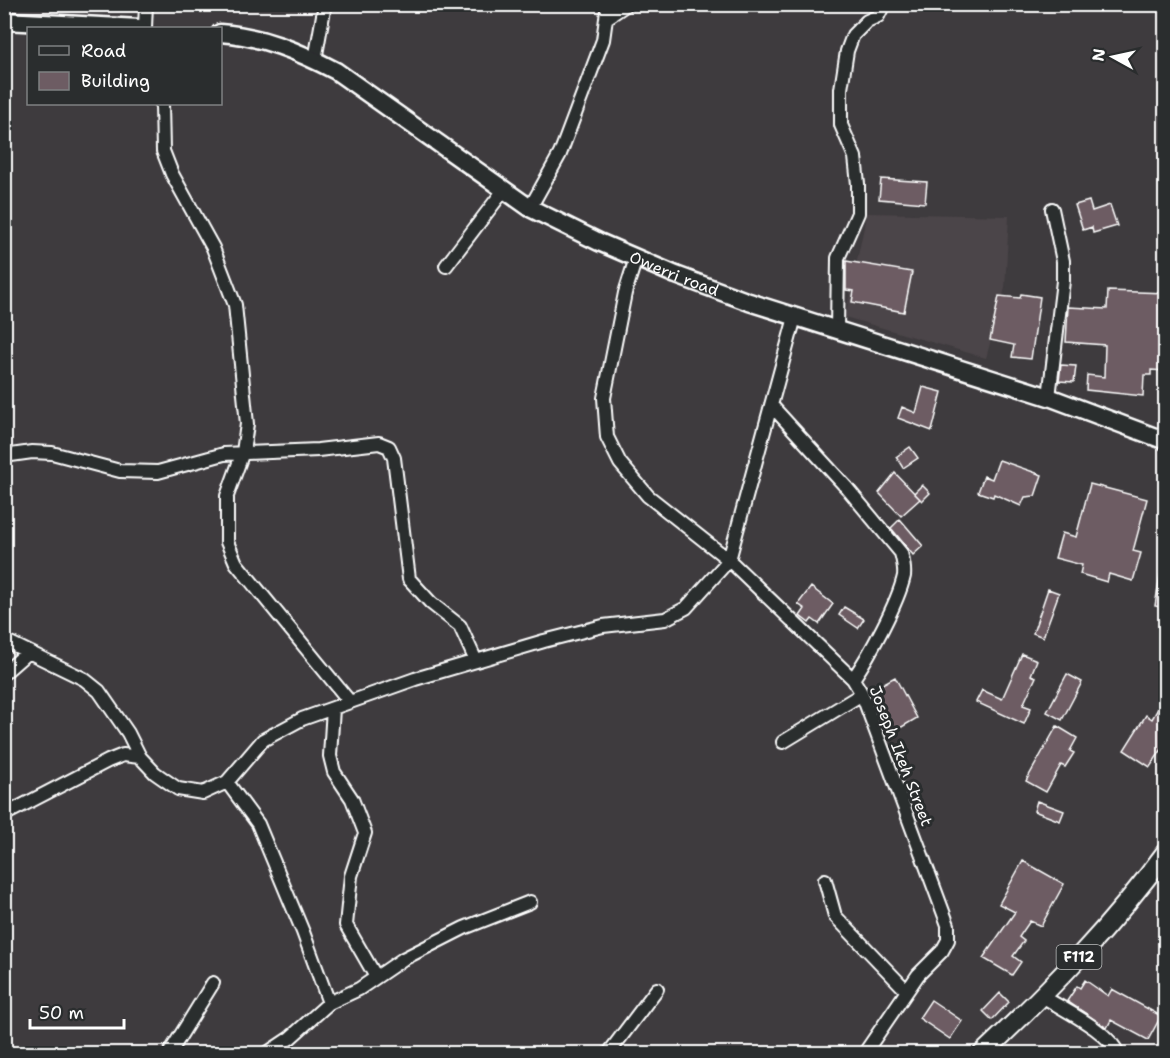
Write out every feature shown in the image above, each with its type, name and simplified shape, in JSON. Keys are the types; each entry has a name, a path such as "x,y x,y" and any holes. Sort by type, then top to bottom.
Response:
{"main road":[{"path":"4,21 121,27"},
{"name":"Owerri road","path":"222,33 266,41 315,60 366,91 530,208 675,275 795,317 1049,397 1166,441"},
{"name":"F112","path":"982,1053 1042,996 1132,898 1166,852"}],"street":[{"path":"146,4 146,27"},
{"path":"315,60 325,4"},
{"path":"530,208 560,154 603,40 608,11 627,4"},
{"path":"837,330 838,258 858,213 855,157 841,125 840,89 847,51 853,35 867,21 878,16 884,4"},
{"path":"162,105 163,151 188,207 213,248 235,306 246,424 243,452 227,496 226,542 243,571 350,702"},
{"path":"446,266 504,190"},
{"path":"1049,397 1063,281 1063,261 1052,209"},
{"name":"Joseph Ikeh Street","path":"636,258 625,293 604,398 606,437 620,463 648,496 729,560 853,679 862,694 948,925 948,940 942,951 918,975 907,991"},
{"path":"4,640 48,659 99,691 128,734 140,757 155,773 178,789 190,793 203,793 227,782 263,740 282,728 333,708 476,661 603,626 665,619 686,608 729,560 795,317"},
{"path":"771,405 847,488 901,553 904,577 882,629 865,662 853,679"},
{"path":"4,456 32,452 52,453 137,472 158,472 204,458 243,452 318,450 379,444 389,447 394,458 409,579 431,603 460,626 476,661"},
{"path":"4,673 28,652"},
{"path":"783,742 862,694"},
{"path":"333,708 330,756 334,771 352,799 365,833 351,876 346,925 376,977"},
{"path":"4,815 108,761 123,755 140,757"},
{"path":"227,782 258,824 303,932 329,1003"},
{"path":"825,880 835,916 907,991 864,1053"},
{"path":"266,1053 300,1030 329,1003 376,977 404,958 464,928 530,902"},
{"path":"169,1053 213,983"},
{"path":"608,1053 657,989"},
{"path":"1042,996 1102,1034 1114,1044 1118,1053"}],"shaded area":[{"path":"867,213 1009,216 1005,288 986,358 845,317"}],"building":[{"path":"881,179 927,182 925,203 879,199"},
{"path":"1089,201 1092,211 1110,205 1117,226 1093,233 1092,227 1083,230 1075,205"},
{"path":"846,261 912,272 904,312 852,302 854,291 846,290"},
{"path":"1108,291 1166,293 1166,371 1151,370 1151,375 1144,375 1143,396 1086,390 1087,375 1104,377 1105,345 1066,342 1068,307 1107,309"},
{"path":"1021,294 1040,297 1031,359 1012,357 1014,345 990,340 999,296 1020,298"},
{"path":"1061,365 1076,366 1074,382 1059,381"},
{"path":"923,387 942,392 932,431 898,418 902,407 916,413"},
{"path":"910,447 918,458 903,468 896,457"},
{"path":"999,460 1042,475 1035,496 1025,497 1021,506 994,494 993,497 978,492 984,476 992,479"},
{"path":"895,473 920,499 901,516 879,493"},
{"path":"1090,484 1147,499 1133,551 1141,553 1133,581 1109,574 1107,582 1080,574 1082,565 1055,558 1062,533 1076,537"},
{"path":"922,485 930,493 922,501 914,493"},
{"path":"900,519 923,546 913,555 891,528"},
{"path":"1160,575 1166,576 1166,608 1155,606"},
{"path":"811,587 833,604 819,624 812,619 809,623 800,616 805,609 798,604"},
{"path":"1048,589 1059,593 1043,637 1033,633"},
{"path":"844,607 864,619 858,628 839,615"},
{"path":"1022,654 1037,660 1031,675 1036,677 1023,705 1031,708 1024,724 976,702 982,690 1002,699"},
{"path":"1067,674 1082,682 1062,720 1047,712"},
{"path":"895,677 917,718 895,731 889,721 882,725 873,700 878,697 873,689"},
{"path":"1166,695 1166,743 1150,767 1124,750 1146,715 1152,719"},
{"path":"1057,726 1077,738 1070,751 1074,753 1065,767 1061,765 1046,792 1026,781"},
{"path":"1037,801 1064,811 1060,821 1034,811"},
{"path":"1023,861 1064,884 1041,926 1030,921 1019,937 1024,941 1013,956 1021,962 1012,975 983,958 1015,912 999,904"},
{"path":"1085,980 1108,996 1112,989 1161,1016 1148,1040 1111,1020 1107,1028 1067,1001 1077,986 1080,988"},
{"path":"1000,993 1009,1002 992,1020 983,1011"},
{"path":"931,1000 962,1021 950,1039 919,1018"}]}
